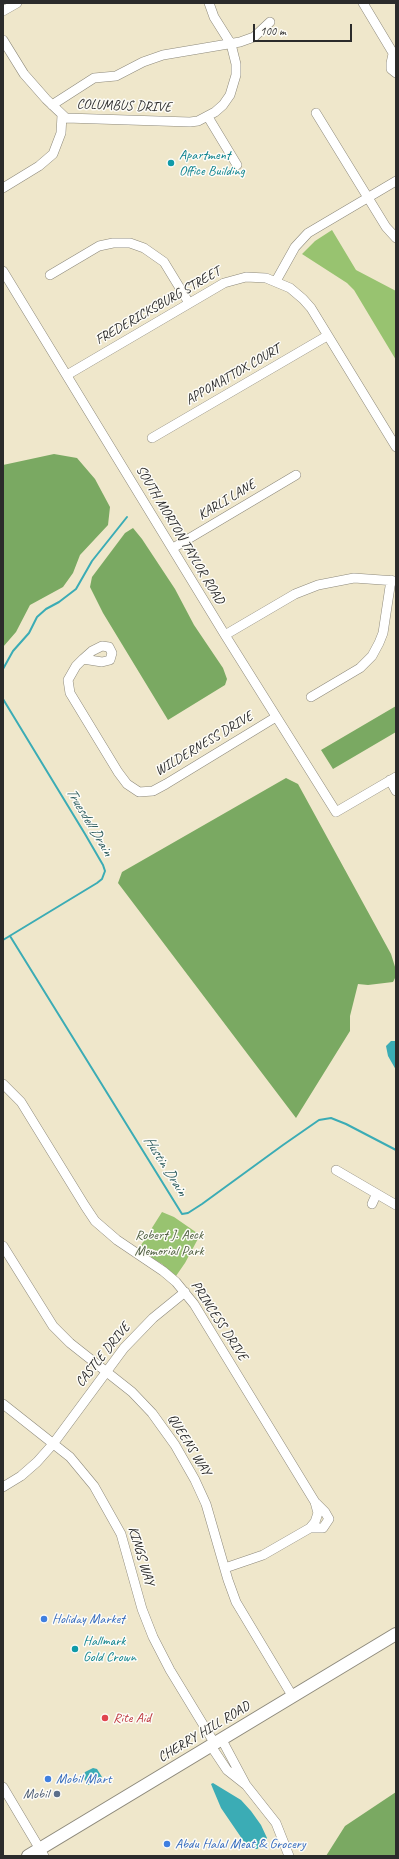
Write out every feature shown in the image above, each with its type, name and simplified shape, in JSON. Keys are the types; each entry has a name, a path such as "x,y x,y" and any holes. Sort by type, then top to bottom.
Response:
{"main road":[{"name":"CHERRY HILL ROAD","path":"28,1856 42,1852 216,1743 293,1698 396,1634"}],"street":[{"path":"3,11 17,3"},
{"path":"209,3 214,17 231,44 236,64 234,86 222,105 208,117 237,166"},
{"path":"363,3 394,56 391,63 392,69 396,73"},
{"path":"52,105 94,78 116,76 153,58 240,42 254,37 270,22"},
{"name":"COLUMBUS DRIVE","path":"3,40 24,74 62,115 71,118 190,122 208,117"},
{"path":"316,113 386,227 396,238"},
{"path":"3,188 39,166 53,154 61,133 62,115"},
{"path":"276,281 295,247 304,237 396,181"},
{"path":"50,275 99,246 114,243 130,243 144,248 159,257 170,269 190,303"},
{"name":"SOUTH MORTON TAYLOR ROAD","path":"3,271 173,548 224,635 336,812 393,778"},
{"name":"FREDERICKSBURG STREET","path":"67,375 224,283 235,279 256,277 276,281 290,288 303,299 396,447"},
{"name":"APPOMATTOX COURT","path":"152,438 327,336"},
{"name":"KARLI LANE","path":"173,548 296,475"},
{"path":"224,635 295,594 318,585 354,578 394,580 383,633 380,643 372,656 360,668 312,697"},
{"name":"WILDERNESS DRIVE","path":"83,659 76,666 68,680 70,693 118,772 127,784 139,792 153,791 166,784 276,717"},
{"path":"393,778 396,791"},
{"name":"PRINCESS DRIVE","path":"3,1084 22,1102 84,1206 95,1220 117,1240 163,1271 185,1292 194,1304 315,1502 318,1513 315,1522 310,1528 263,1555 225,1568"},
{"path":"336,1170 376,1195 396,1205"},
{"path":"372,1204 376,1195"},
{"name":"QUEENS WAY","path":"3,1246 52,1326 70,1343 106,1371 143,1403 160,1423 175,1445 195,1480 206,1504 232,1591 241,1612 293,1698"},
{"name":"CASTLE DRIVE","path":"3,1487 27,1472 53,1444 106,1371 142,1328 185,1292"},
{"name":"KINGS WAY","path":"3,1404 70,1457 84,1472 113,1517 126,1548 142,1608 153,1637 170,1670 216,1743 276,1823 289,1856"},
{"path":"3,1787 42,1852"}],"green space":[{"path":"332,230 356,270 396,291 396,360 354,290 347,283 302,254 315,241"},
{"path":"54,454 77,458 95,479 110,507 108,525 80,555 73,573 63,587 30,605 16,632 3,647 3,465"},
{"path":"133,528 175,589 194,625 223,668 227,679 225,685 168,720 103,613 90,587 92,577 125,533"},
{"path":"396,706 396,732 333,769 321,750"},
{"path":"286,778 298,784 391,954 396,970 396,976 393,982 368,985 358,984 350,1016 350,1031 296,1118 118,883 122,872"},
{"name":"Robert J. Aeck Memorial Park","path":"162,1212 174,1217 200,1235 176,1276 162,1264 138,1250"},
{"path":"396,1792 396,1856 326,1856 345,1826"}],"water":[{"path":"391,1041 396,1041 396,1070 388,1056 386,1046"},
{"path":"93,1768 97,1769 102,1777 100,1780 88,1785 83,1777 85,1772"},
{"path":"213,1783 241,1800 251,1811 261,1825 267,1838 266,1843 257,1849 249,1849 221,1808 211,1784"}],"waterway":[{"name":"Truesdell Drain","path":"3,669 13,651 29,633 37,617 46,609 59,602 76,589 92,561 127,517"},
{"name":"Truesdell Drain","path":"3,699 85,834 105,871 102,879 97,883 3,940"},
{"name":"Hustin Drain","path":"10,936 182,1214 188,1213 202,1204 319,1120 331,1118 346,1124 396,1150"}],"place":[{"name":"Apartment Office Building","path":"171,163"},
{"name":"Holiday Market","path":"44,1619"},
{"name":"Hallmark Gold Crown","path":"75,1649"},
{"name":"Rite Aid","path":"105,1718"},
{"name":"Mobil Mart","path":"48,1779"},
{"name":"Mobil","path":"57,1794"},
{"name":"Abdu Halal Meat & Grocery","path":"167,1844"}]}
